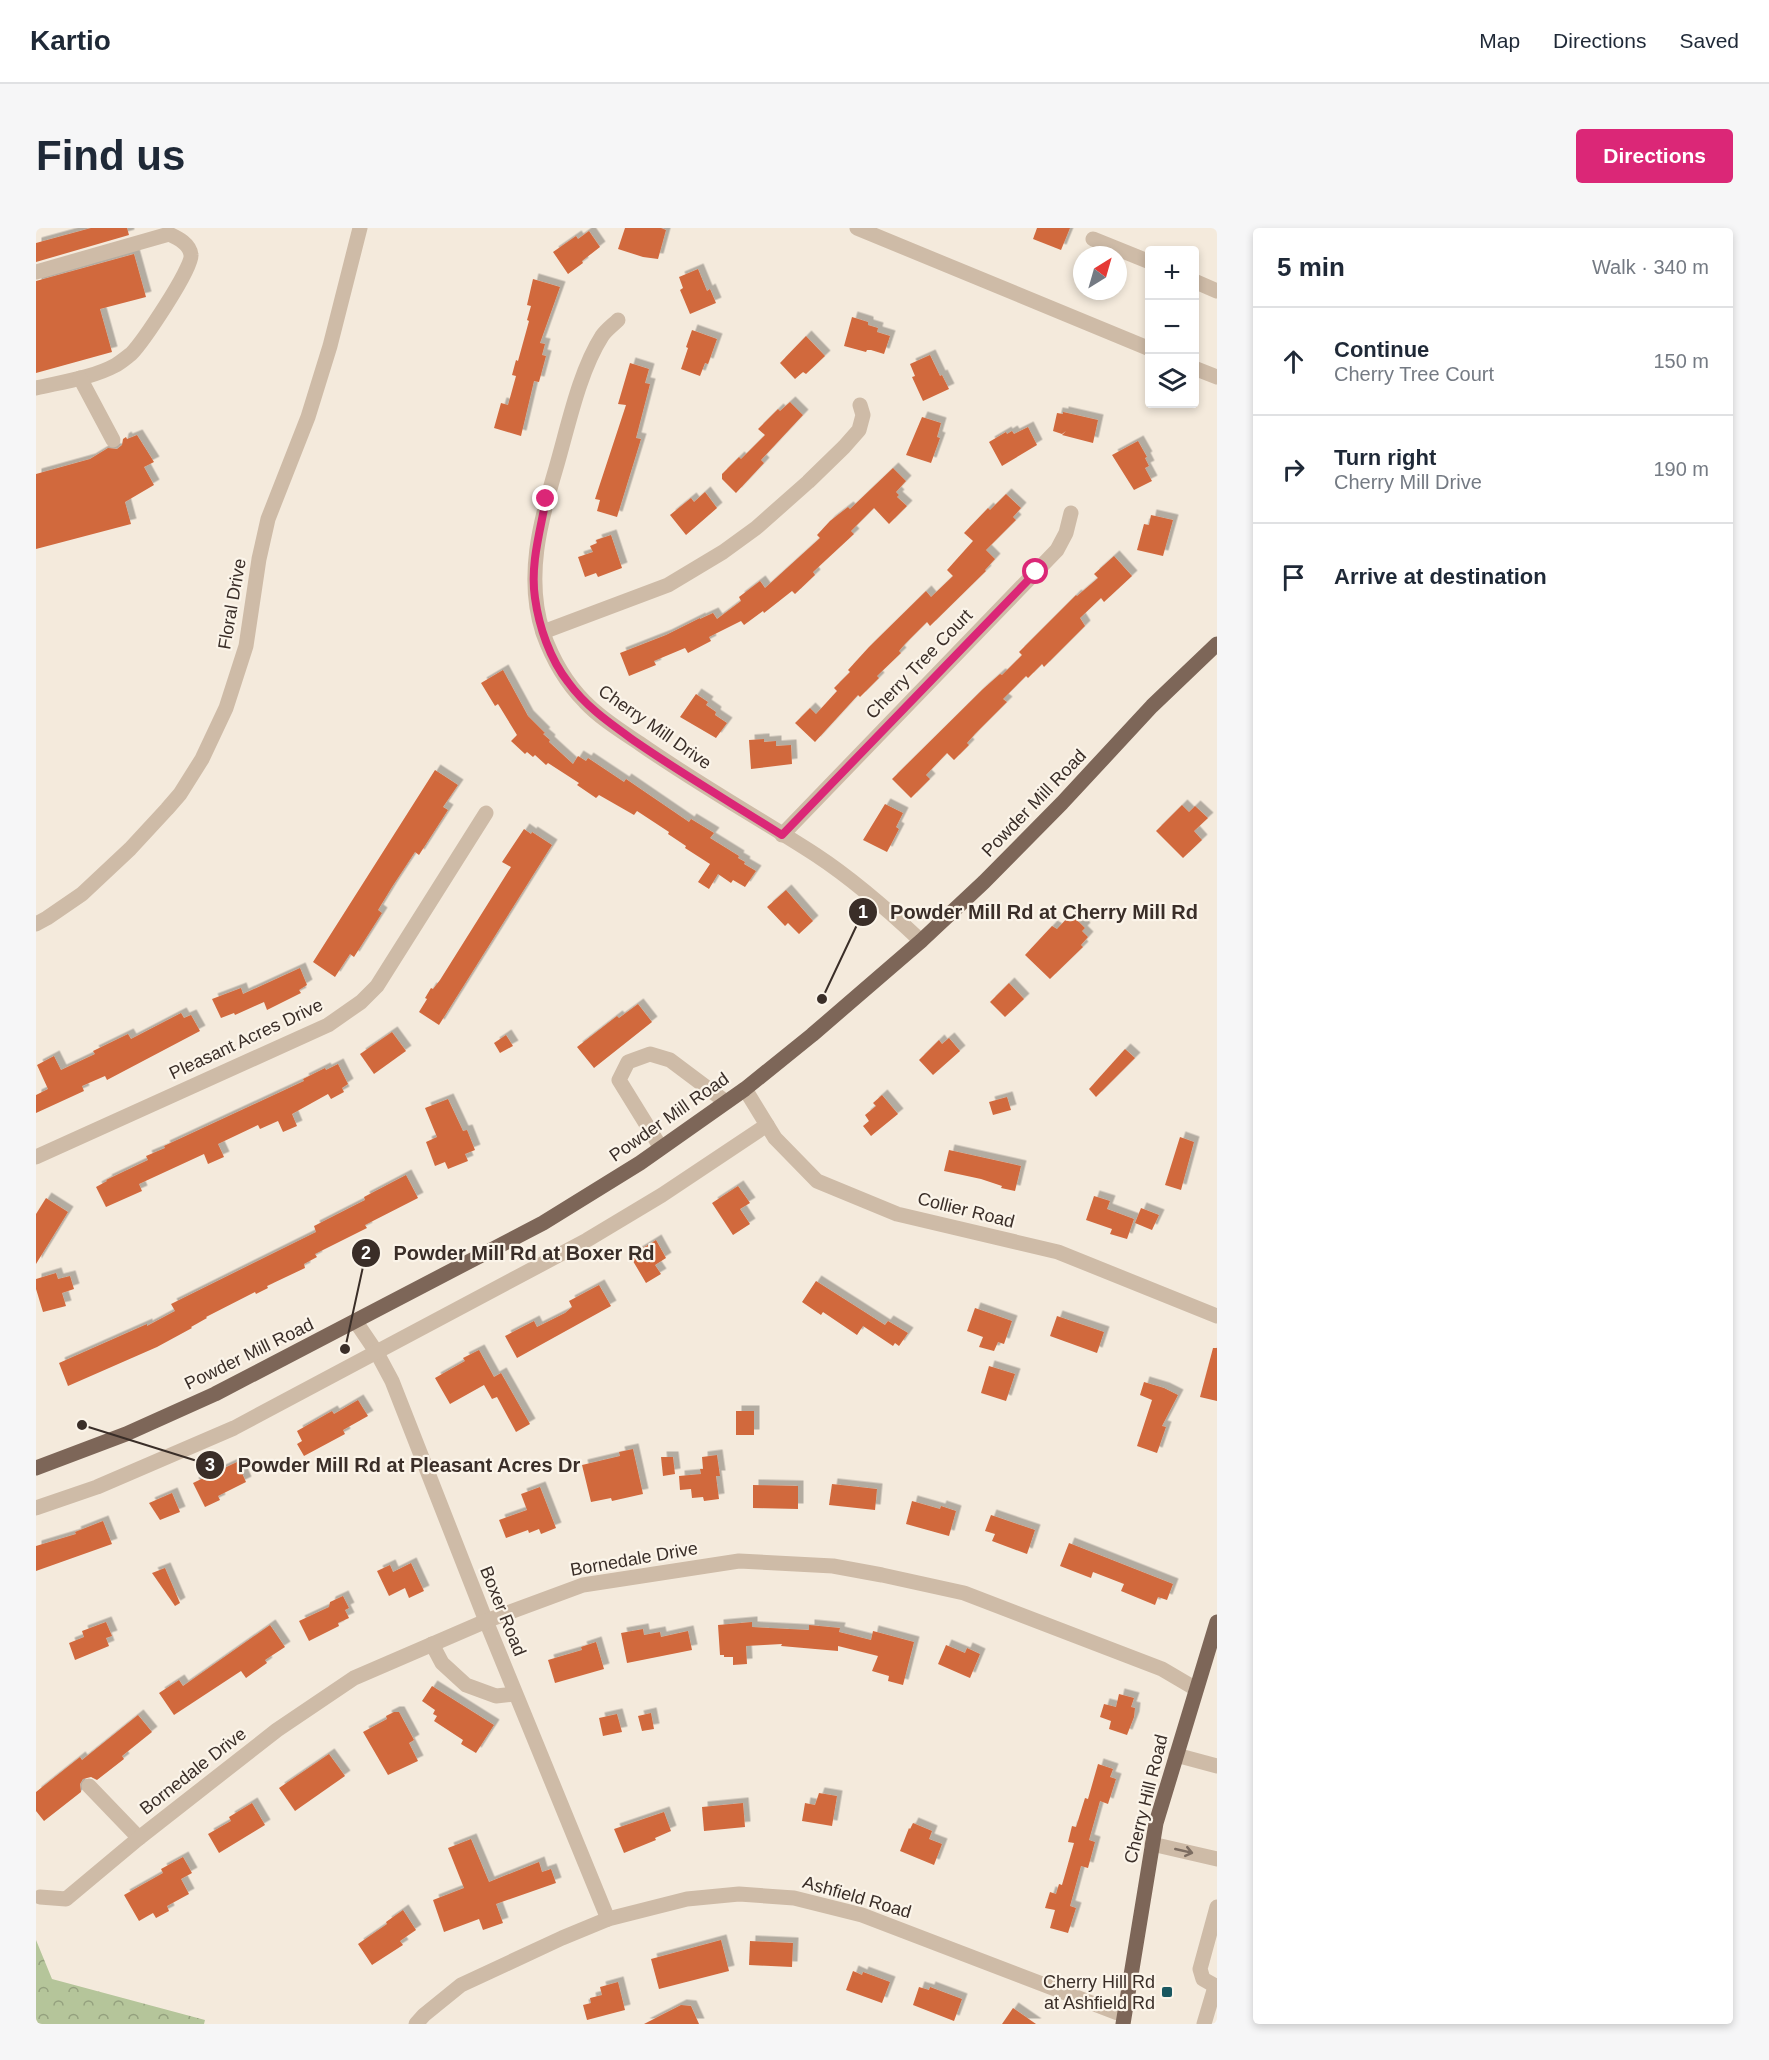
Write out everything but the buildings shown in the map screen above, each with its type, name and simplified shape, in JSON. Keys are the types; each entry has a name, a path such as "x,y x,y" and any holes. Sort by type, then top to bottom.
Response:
{"main road":[{"name":"Powder Mill Road","path":"36,1468 126,1434 215,1394 543,1222 640,1163 745,1089 921,941 1008,858 1152,706 1217,644"},
{"name":"Cherry Hill Road","path":"1123,2020 1156,1823 1217,1622"}],"street":[{"name":"Floral Drive","path":"36,924 82,894 130,849 167,809 180,794 202,759 226,708 246,646 268,519 308,417 330,346 360,228"},
{"path":"857,228 1145,347"},
{"path":"36,272 169,234 188,247 191,256 189,266 166,304 131,354 116,365 80,378 36,388"},
{"path":"1093,239 1145,260"},
{"path":"1199,283 1217,291"},
{"name":"Cherry Mill Drive","path":"618,320 603,334 583,376 546,499 534,559 535,597 543,632 567,681 586,704 655,755 851,879 882,904 921,941"},
{"path":"1199,370 1217,377"},
{"path":"80,378 113,440"},
{"path":"543,632 669,585 723,552 756,528 844,447 859,430 863,415 860,405"},
{"name":"Cherry Tree Court","path":"782,835 1057,550 1066,533 1071,513"},
{"name":"Pleasant Acres Drive","path":"36,1157 328,1025 361,1002 377,986 486,813"},
{"path":"661,1148 619,1080 628,1062 650,1054 669,1060 726,1102"},
{"name":"Collier Road","path":"745,1089 775,1138 817,1180 897,1214 1058,1252 1217,1316"},
{"path":"36,1508 97,1488 234,1428 587,1240 662,1195 767,1125"},
{"name":"Boxer Road","path":"356,1322 392,1381 486,1621 608,1919"},
{"name":"Bornedale Drive","path":"40,1897 66,1899 139,1838 277,1730 354,1678 486,1621 583,1585 739,1561 833,1566 964,1593 1162,1669 1196,1689"},
{"path":"432,1644 441,1663 466,1686 496,1696 516,1694"},
{"path":"1176,1755 1217,1766"},
{"path":"89,1786 139,1838"},
{"path":"1152,1844 1217,1859"},
{"name":"Ashfield Road","path":"416,2024 461,1985 608,1919 687,1899 739,1894 794,1898 862,1915 1123,2020"},
{"path":"1204,2024 1216,1987 1203,1979 1200,1969 1217,1907"}],"green space":[{"path":"36,1940 52,1979 205,2020 204,2024 36,2024"}],"place":[{"name":"Powder Mill Rd at Cherry Mill Rd","path":"822,999"},
{"name":"Powder Mill Rd at Boxer Rd","path":"345,1349"},
{"name":"Powder Mill Rd at Pleasant Acres Dr","path":"82,1425"},
{"name":"Cherry Hill Rd at Ashfield Rd","path":"1167,1992"}],"route":[{"path":"546,499 534,559 535,597 543,632 567,681 586,704 609,723 655,755 782,835 1036,572"}]}
